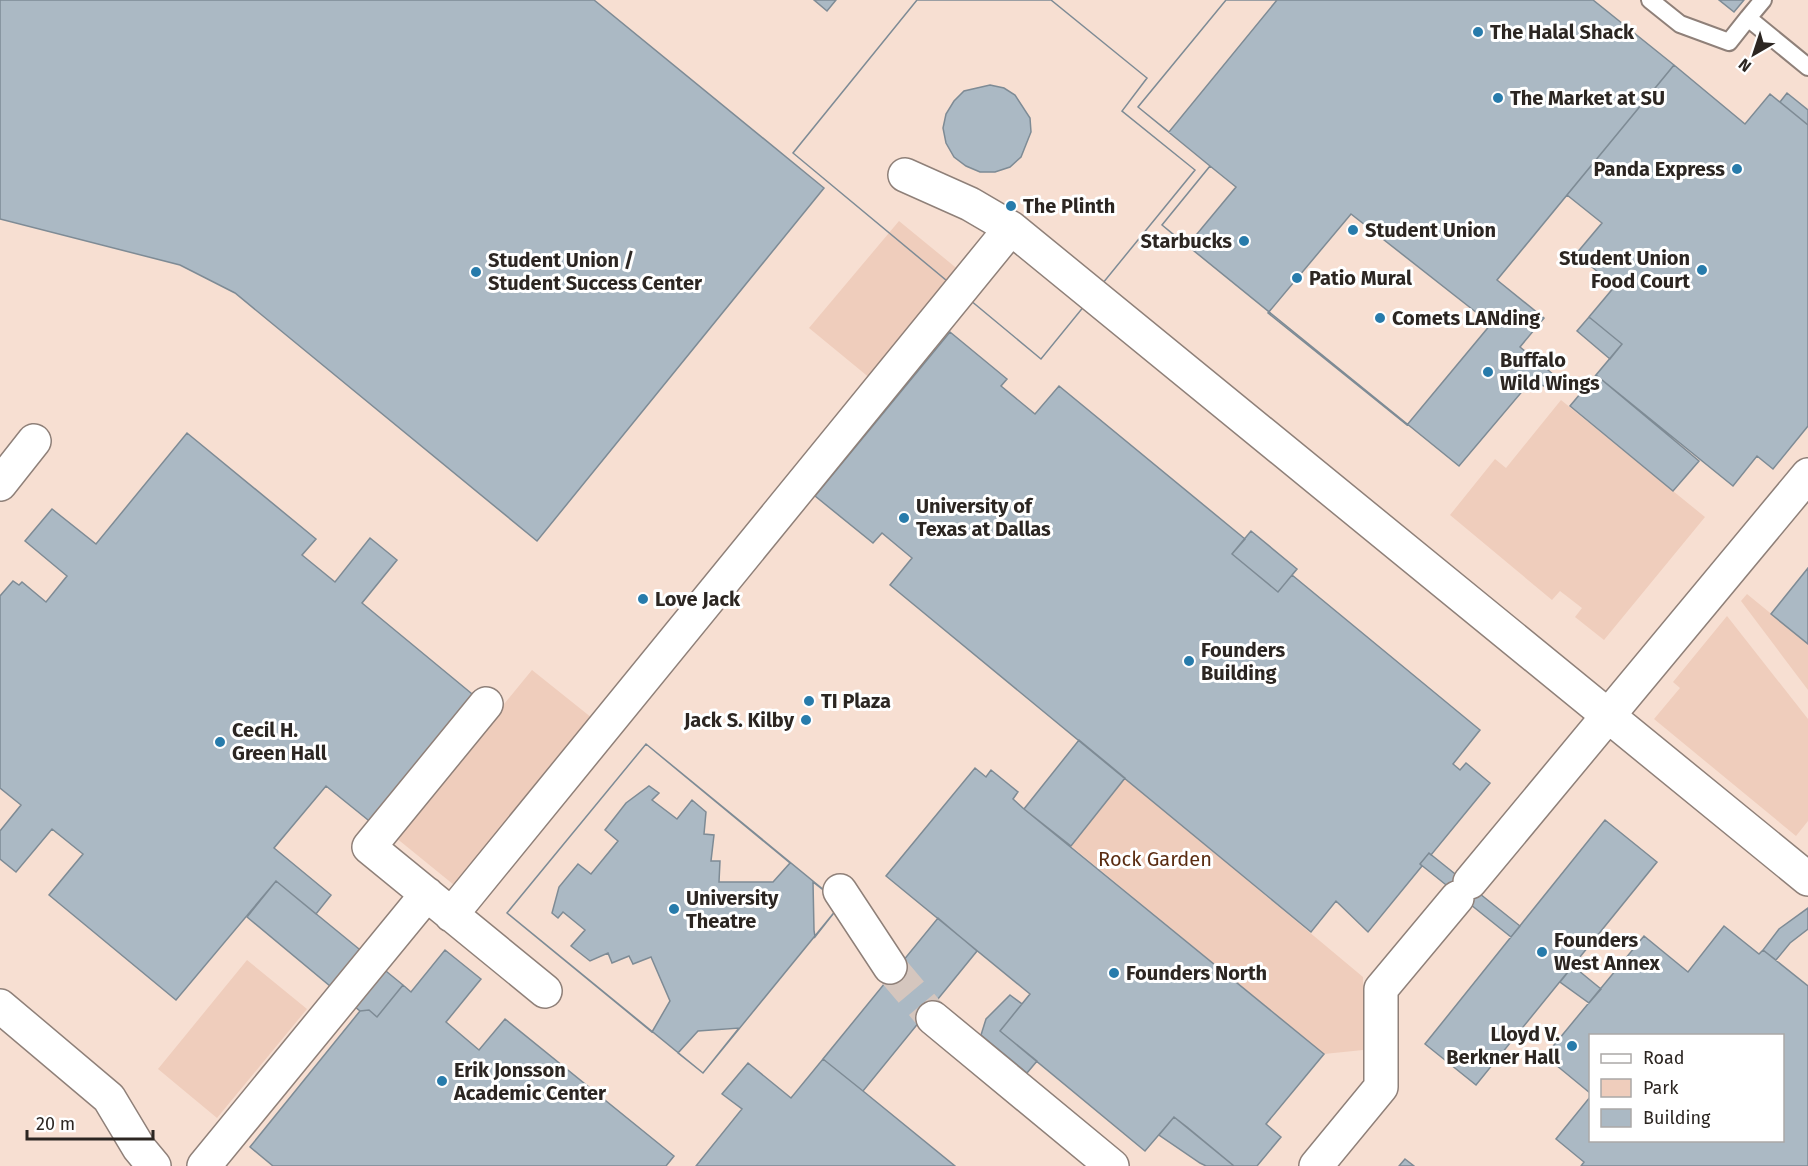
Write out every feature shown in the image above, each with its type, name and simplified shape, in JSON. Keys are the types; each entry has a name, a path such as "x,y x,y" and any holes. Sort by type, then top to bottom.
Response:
{"street":[{"path":"905,175 970,204 1011,228 1808,879"},
{"path":"204,1166 439,905 1011,228"},
{"path":"0,484 34,441"},
{"path":"1316,1166 1381,1087 1381,989 1808,475"},
{"path":"486,704 369,847 545,991"},
{"path":"840,891 890,967"},
{"path":"0,1006 109,1098 138,1160"},
{"path":"933,1018 1099,1162"}],"lane":[{"path":"1650,0 1680,24 1729,42 1763,0"},
{"path":"1748,18 1808,67"}],"shaded area":[{"name":"University of Texas at Dallas","path":"0,0 1808,0 1808,1166 0,1166"}],"green space":[{"path":"899,221 960,271 871,379 809,328"},
{"path":"1561,400 1705,517 1604,640 1575,617 1582,608 1560,591 1552,600 1450,515 1495,459 1506,468"},
{"path":"1747,594 1808,644 1808,690 1741,601"},
{"path":"1727,616 1808,719 1808,821 1796,836 1654,719 1680,688 1673,682"},
{"path":"532,670 592,718 454,885 395,837"},
{"name":"Rock Garden","path":"1125,778 1363,977 1363,1050 1324,1054 1071,846"},
{"path":"247,960 307,1009 217,1118 158,1069"}],"building":[{"name":"Student Union / Student Success Center","path":"0,0 594,0 824,188 537,541 235,293 180,265 0,219"},
{"path":"814,0 836,0 827,11"},
{"name":"The Plinth","path":"917,0 1051,0 1147,78 1122,111 1195,170 1041,359 793,153","holes":["990,85 1004,88 1015,95 1030,118 1031,132 1021,157 1010,167 995,172 980,172 954,157 946,143 943,128 946,114 964,91"]},
{"name":"The Plinth","path":"917,0 1051,0 1147,78 1122,111 1195,170 1041,359 793,153"},
{"name":"Student Union","path":"1226,0 1593,0 1674,65 1497,280 1544,318 1520,347 1554,375 1544,386 1531,381 1459,466 1162,225 1210,166 1138,107"},
{"path":"1226,0 1277,0 1169,132 1138,107"},
{"path":"1719,0 1744,0 1734,12"},
{"name":"Student Union Food Court","path":"1674,65 1745,124 1770,94 1808,125 1808,426 1773,469 1757,456 1733,486 1596,375 1622,344 1589,317 1615,286 1576,254 1602,223 1567,195"},
{"path":"1787,93 1808,110 1808,125 1780,102"},
{"path":"1210,166 1236,187 1187,246 1162,225"},
{"name":"Comets LANding","path":"1351,214 1491,324 1407,425 1268,313"},
{"path":"1589,317 1622,344 1610,359 1577,331"},
{"name":"Founders Building","path":"950,332 1007,379 1001,386 1035,414 1059,386 1245,539 1232,554 1278,592 1292,575 1480,730 1453,764 1460,770 1466,763 1490,783 1431,855 1429,853 1420,864 1422,866 1368,932 1336,901 1311,932 890,585 912,558 882,533 873,543 815,496"},
{"path":"1596,375 1699,461 1673,491 1570,406"},
{"name":"Cecil H. Green Hall","path":"187,433 316,539 302,555 335,582 370,538 397,560 362,603 477,698 373,824 326,786 274,848 331,895 316,914 276,881 176,1000 49,895 83,854 52,829 16,872 0,859 0,831 21,805 0,788 0,596 13,581 19,585 22,582 46,602 67,576 25,541 52,509 96,544"},
{"path":"1251,531 1297,569 1278,592 1232,554"},
{"path":"1808,568 1808,644 1771,614"},
{"path":"1079,740 1125,778 1071,846 1024,809"},
{"name":"University Theatre","path":"646,744 841,904 703,1073 507,913"},
{"path":"646,744 790,863 773,882 719,882 720,861 711,861 714,835 704,834 706,812 692,800 677,819 652,800 659,793 649,786 626,803 605,830 618,841 591,874 578,864 559,887 552,913 558,918 563,912 585,930 571,946 590,961 608,953 612,963 629,956 633,964 651,957 670,1001 652,1032 507,913"},
{"name":"Founders North","path":"975,768 986,777 991,770 1018,792 1013,799 1024,809 1324,1054 1266,1124 1281,1137 1257,1166 1234,1166 1174,1117 1145,1151 1000,1031 1030,994 886,876"},
{"name":"Founders West Annex","path":"1605,820 1657,862 1476,1085 1425,1044"},
{"path":"1429,853 1520,926 1511,937 1420,864"},
{"path":"276,881 403,985 377,1017 369,1010 360,1011 247,917"},
{"path":"813,882 841,904 815,937 814,930"},
{"path":"1808,908 1808,929 1790,943 1776,960 1763,950 1779,929"},
{"path":"938,918 977,951 863,1091 823,1059"},
{"name":"Lloyd V. Berkner Hall","path":"1724,926 1759,954 1763,950 1808,986 1808,1166 1581,1166 1584,1162 1556,1139 1589,1098 1589,1142 1784,1142 1784,1034 1589,1034 1589,1092 1545,1056 1644,936 1688,972"},
{"name":"Erik Jonsson Academic Center","path":"445,950 481,979 446,1022 479,1050 505,1019 674,1156 666,1166 273,1166 250,1147 360,1011 369,1010 377,1017 403,985 411,992"},
{"path":"1573,966 1601,989 1589,1003 1560,982"},
{"path":"1010,995 1022,1004 1000,1031 1037,1061 1027,1073 981,1035 986,1019"},
{"path":"739,1028 703,1073 678,1053 698,1031"},
{"path":"823,1059 955,1166 696,1166 742,1109 722,1094 748,1063 791,1098"},
{"path":"1174,1117 1234,1166 1206,1166 1159,1135"},
{"path":"1405,1159 1414,1166 1399,1166"}],"tunnel":[{"path":"890,967 933,1018"}],"place":[{"name":"The Halal Shack","path":"1478,32"},
{"name":"The Market at SU","path":"1498,98"},
{"name":"Panda Express","path":"1737,169"},
{"name":"The Plinth","path":"1011,206"},
{"name":"Student Union","path":"1353,230"},
{"name":"Starbucks","path":"1244,241"},
{"name":"Student Union Food Court","path":"1702,270"},
{"name":"Student Union / Student Success Center","path":"476,272"},
{"name":"Patio Mural","path":"1297,278"},
{"name":"Comets LANding","path":"1380,318"},
{"name":"Buffalo Wild Wings","path":"1488,372"},
{"name":"University of Texas at Dallas","path":"904,518"},
{"name":"Love Jack","path":"643,599"},
{"name":"Founders Building","path":"1189,661"},
{"name":"TI Plaza","path":"809,701"},
{"name":"Jack S. Kilby","path":"806,720"},
{"name":"Cecil H. Green Hall","path":"220,742"},
{"name":"University Theatre","path":"674,909"},
{"name":"Founders West Annex","path":"1542,952"},
{"name":"Founders North","path":"1114,973"},
{"name":"Lloyd V. Berkner Hall","path":"1572,1046"},
{"name":"Erik Jonsson Academic Center","path":"442,1081"}]}
